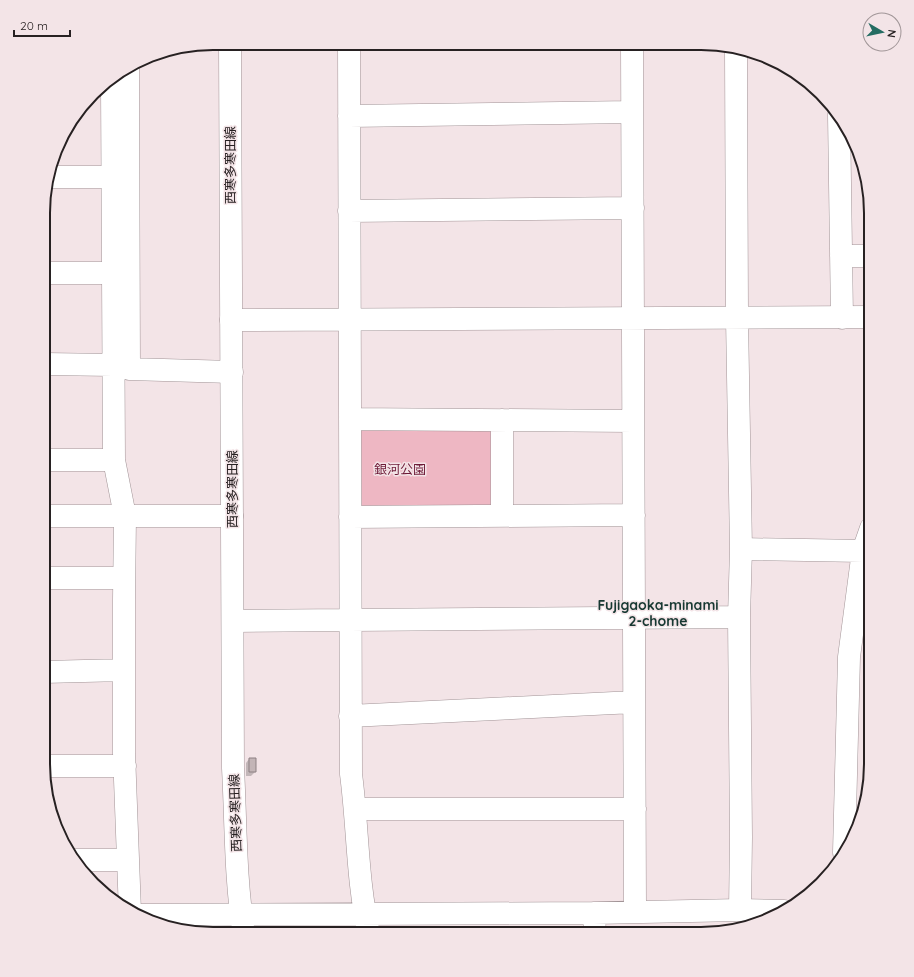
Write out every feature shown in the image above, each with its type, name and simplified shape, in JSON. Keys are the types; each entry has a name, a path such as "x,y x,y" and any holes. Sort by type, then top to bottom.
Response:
{"street":[{"name":"西寒多寒田線","path":"230,50 233,768 243,924"},
{"path":"349,50 350,774 355,809 359,865 367,924"},
{"path":"632,50 635,912"},
{"path":"736,54 737,318 741,549 739,617 741,837 740,910"},
{"path":"128,74 129,369 232,372"},
{"path":"112,85 114,460 125,516 125,766 130,904"},
{"path":"349,116 632,112"},
{"path":"839,126 842,318"},
{"path":"54,177 113,177"},
{"path":"349,211 632,208"},
{"path":"841,256 864,256"},
{"path":"50,273 112,273"},
{"path":"231,320 864,317"},
{"path":"50,364 113,365"},
{"path":"350,419 633,421"},
{"path":"502,420 502,516"},
{"path":"50,460 114,460"},
{"path":"50,516 232,516"},
{"path":"350,517 634,516"},
{"path":"844,841 849,657 864,548"},
{"path":"741,549 863,551"},
{"path":"50,578 124,578"},
{"path":"232,621 739,617"},
{"path":"50,672 124,670"},
{"path":"350,716 634,702"},
{"path":"50,766 125,766"},
{"path":"355,809 635,809"},
{"path":"81,860 128,860"},
{"path":"154,916 243,924 594,923 635,912 772,911"}],"green space":[{"name":"銀河公園","path":"363,426 492,428 492,509 366,510 358,505 358,431"}],"building":[{"path":"249,758 256,758 256,772 249,772"}],"district":[{"name":"Fujigaoka-minami 2-chome","path":"658,614"}]}
